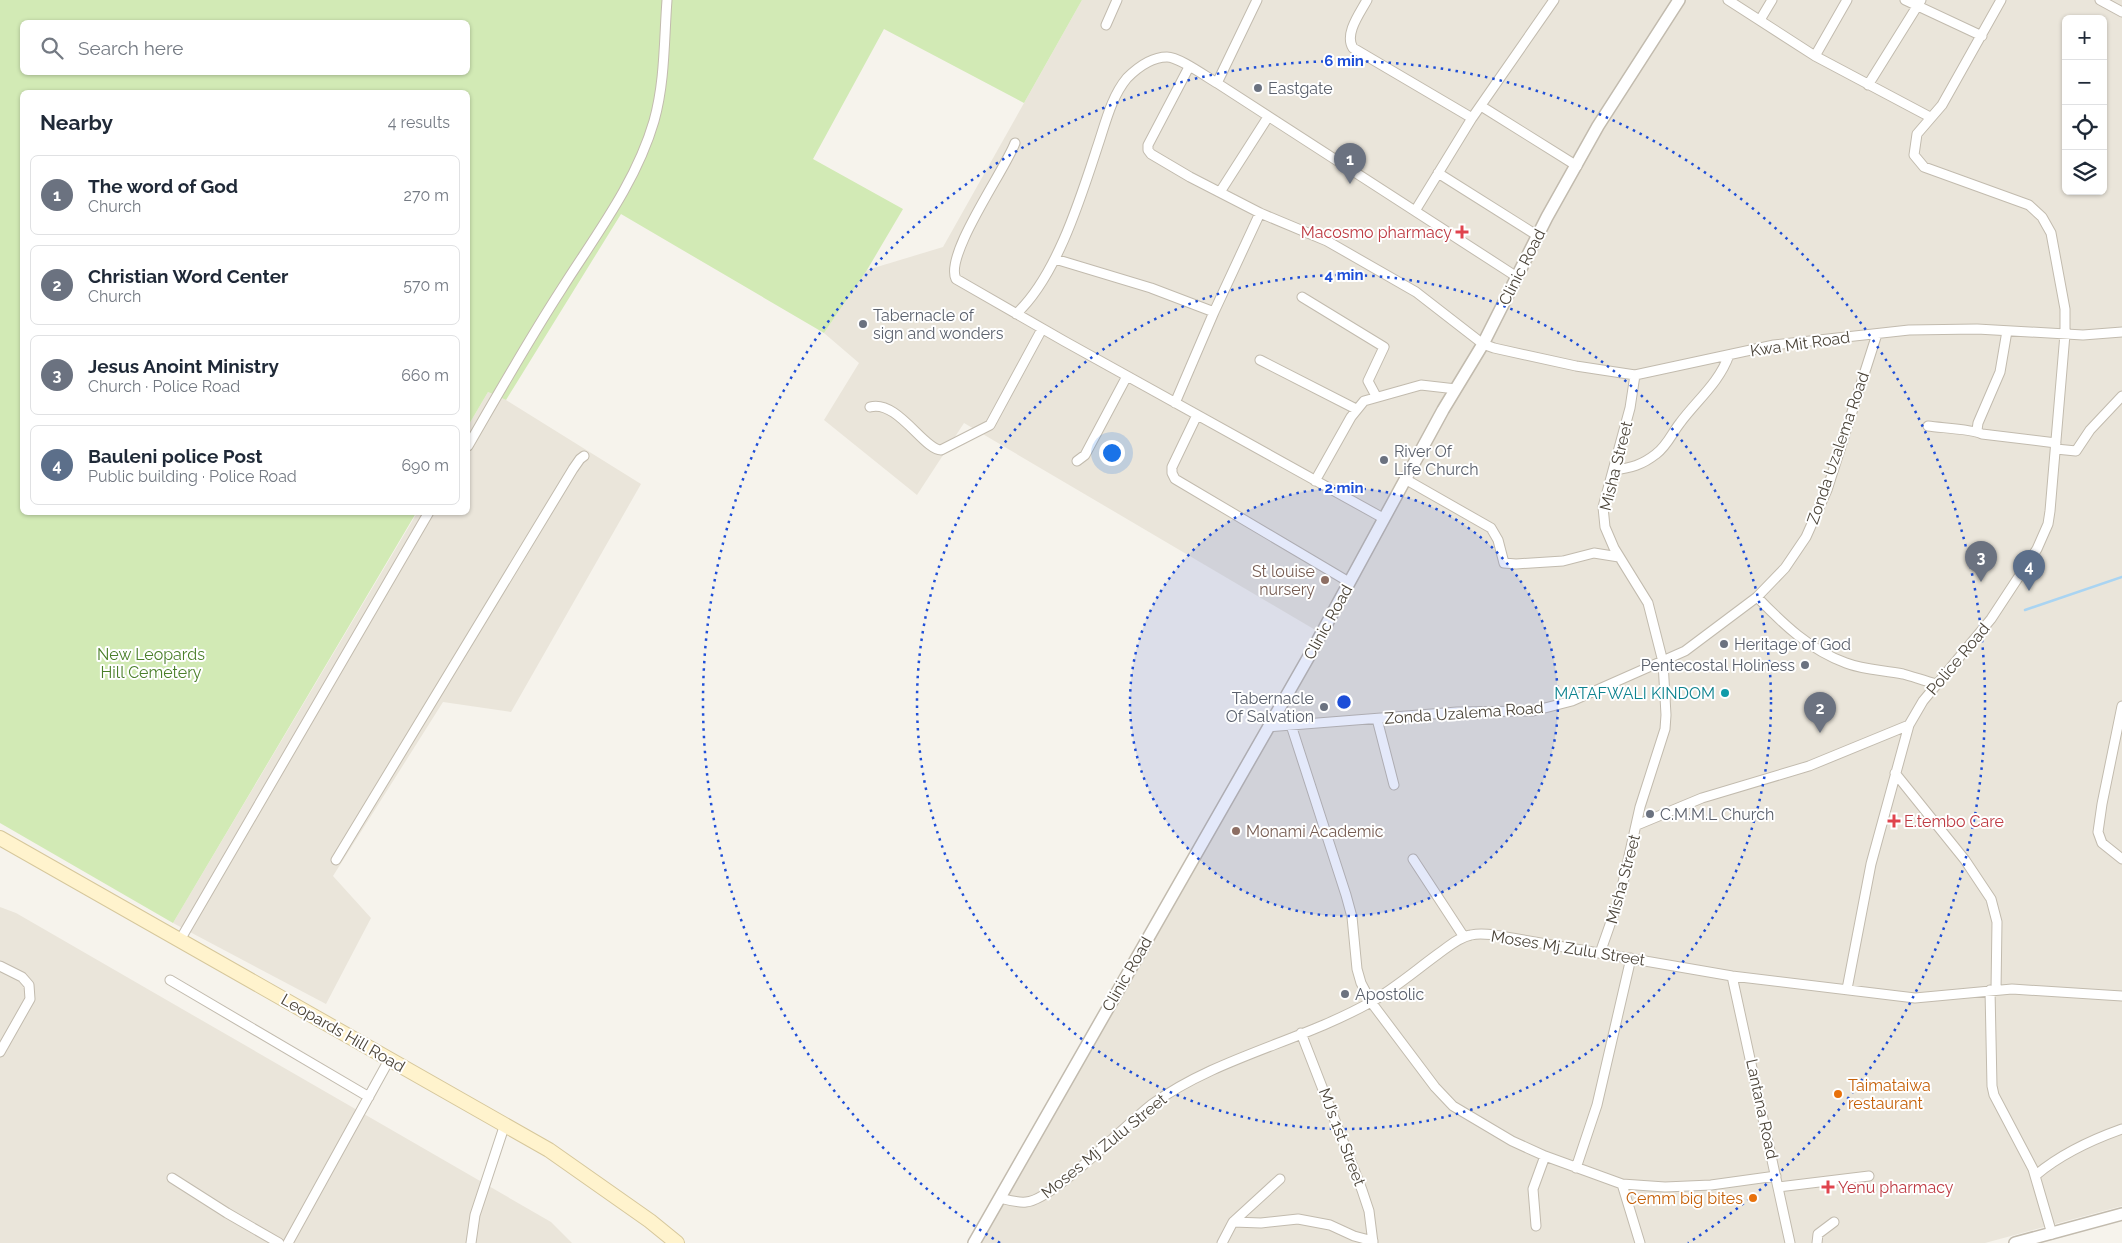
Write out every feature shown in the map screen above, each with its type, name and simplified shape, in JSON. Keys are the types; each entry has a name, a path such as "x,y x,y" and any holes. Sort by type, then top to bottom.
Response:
{"main road":[{"name":"Leopards Hill Road","path":"0,838 505,1124 564,1160 677,1243"}],"street":[{"path":"470,443 560,291 614,208 638,160 654,122 660,93 667,0"},
{"path":"1106,24 1117,0"},
{"path":"1217,83 1257,0"},
{"path":"1367,0 1350,36 1353,48 1472,118"},
{"path":"1415,211 1472,118 1554,0"},
{"name":"Clinic Road","path":"978,1241 1000,1198 1268,727 1383,518 1482,344 1598,126 1679,0"},
{"path":"1728,0 1815,56 1930,117 1942,105 2002,0"},
{"path":"1760,20 1772,0"},
{"path":"1815,56 1847,0"},
{"path":"1905,0 1919,3 1982,36"},
{"path":"2100,0 2122,12"},
{"path":"1868,85 1919,3"},
{"path":"1016,314 1036,294 1055,259 1083,190 1109,114 1127,79 1152,60 1168,57 1177,60 1217,83 1517,277"},
{"path":"1189,68 1148,145 1148,150 1169,165 1260,213 1328,241 1416,292 1482,344"},
{"path":"1481,106 1577,166"},
{"path":"1220,192 1268,117"},
{"name":"Police Road","path":"1847,989 1871,864 1909,725 1923,701 1936,684 1983,631 2043,538 2050,511 2066,334 2065,309 2054,243 2046,224 2036,211 2028,205 1919,164 1914,155 1914,141 1921,127 1930,117"},
{"path":"1015,143 1010,158 986,196 961,246 953,270 956,278 1042,329 1383,518"},
{"path":"1438,174 1538,236"},
{"path":"1175,403 1214,312 1260,213"},
{"path":"1055,259 1151,288 1214,312"},
{"path":"1302,297 1384,347 1368,382 1376,396"},
{"path":"870,407 876,405 884,408 915,429 935,449 941,450 990,425 1042,329"},
{"name":"Kwa Mit Road","path":"1482,344 1576,366 1635,375 1798,341 1909,330 2007,331 2101,335 2122,332"},
{"path":"1977,430 1976,427 2000,372 2007,331"},
{"name":"Zonda Uzalema Road","path":"1268,727 1458,712 1533,711 1572,701 1664,662 1685,651 1757,597 1785,568 1806,537 1820,508 1877,334"},
{"path":"1614,470 1632,468 1657,454 1669,440 1680,422 1714,384 1724,370 1729,355"},
{"path":"1260,360 1356,409"},
{"name":"Misha Street","path":"1600,953 1620,896 1653,761 1665,729 1666,715 1664,662 1648,603 1620,557 1605,527 1603,517 1603,507 1630,408 1635,375"},
{"path":"1077,461 1086,455 1127,376"},
{"path":"1316,481 1356,409 1364,401 1421,384 1456,389"},
{"path":"1928,426 1960,431 1977,430 1982,434 2056,446 2076,452 2090,430 2122,396"},
{"path":"1196,415 1172,467 1175,479 1349,582"},
{"path":"336,860 573,469 584,456"},
{"path":"1405,479 1491,528 1498,540 1504,563 1563,561 1594,553 1620,557"},
{"path":"180,940 427,515"},
{"path":"1757,597 1794,633 1823,652 1846,663 1904,674 1936,684"},
{"path":"2122,707 2098,832 2102,843 2122,859"},
{"path":"1377,719 1394,785"},
{"path":"1291,725 1346,894 1352,917 1357,969 1361,982 1371,1002 1435,1087 1453,1106 1512,1141 1545,1156 1622,1184 1665,1187 1711,1185 1776,1176"},
{"path":"1637,825 1702,798 1809,766 1909,725"},
{"path":"1895,773 1965,860 1991,899 1998,922 1993,990 1992,1086 1994,1096 2036,1175 2052,1234"},
{"path":"1413,860 1464,937"},
{"name":"Moses Mj Zulu Street","path":"1000,1198 1026,1202 1043,1196 1150,1106 1176,1089 1203,1075 1371,1002 1464,937 1484,934 1732,976 1915,998 2012,989 2122,996"},
{"path":"1576,1168 1597,1105 1631,958"},
{"path":"0,966 22,977 29,985 30,999 0,1052"},
{"name":"Lantana Road","path":"1732,976 1790,1243"},
{"path":"170,980 368,1097"},
{"name":"MJ’s 1st Street","path":"1301,1033 1362,1190 1369,1211 1373,1242"},
{"path":"288,1243 389,1060"},
{"path":"471,1243 475,1215 505,1124"},
{"path":"2036,1175 2052,1162 2093,1140 2122,1129"},
{"path":"1536,1226 1533,1189 1545,1156"},
{"path":"1778,1187 1869,1176"},
{"path":"172,1178 227,1214 279,1243"},
{"path":"1222,1243 1232,1222 1280,1179"},
{"path":"1622,1184 1637,1242"},
{"path":"2020,1242 2122,1214"},
{"path":"1232,1222 1261,1223 1298,1219 1330,1225 1373,1242"},
{"path":"1817,1243 1818,1234 1834,1222"}],"shaded area":[{"path":"1082,0 2122,0 2122,1206 1985,1243 976,1243 1317,631 964,423 917,495 824,420 859,363 824,333 867,270 943,247"},
{"path":"488,392 506,400 641,484 511,712 443,702 333,876 371,918 326,1004 173,923 416,515 470,515 470,423"},
{"path":"0,907 16,913 551,1222 572,1243 0,1243"}],"green space":[{"name":"New Leopards Hill Cemetery","path":"0,0 1082,0 1024,103 884,29 813,159 903,209 867,270 824,333 621,214 506,400 488,392 470,423 470,90 20,90 20,515 415,515 173,923 0,823"}],"waterway":[{"path":"2025,610 2122,577"}],"place":[{"name":"Eastgate","path":"1258,88"},
{"name":"The word of God","path":"1350,184"},
{"name":"Macosmo pharmacy","path":"1462,232"},
{"name":"Tabernacle of sign and wonders","path":"863,324"},
{"name":"River Of Life Church","path":"1384,460"},
{"name":"St louise nursery","path":"1325,580"},
{"name":"Jesus Anoint Ministry","path":"1981,582"},
{"name":"Bauleni police Post","path":"2029,591"},
{"name":"Heritage of God","path":"1724,644"},
{"name":"Pentecostal Holiness","path":"1805,665"},
{"name":"MATAFWALI KINDOM","path":"1725,693"},
{"name":"Tabernacle Of Salvation","path":"1324,707"},
{"name":"Christian Word Center","path":"1820,733"},
{"name":"C.M.M.L Church","path":"1650,814"},
{"name":"E.tembo Care","path":"1894,821"},
{"name":"Monami Academic","path":"1236,831"},
{"name":"Apostolic","path":"1345,994"},
{"name":"Taimataiwa restaurant","path":"1838,1094"},
{"name":"Yenu pharmacy","path":"1828,1187"},
{"name":"Cemm big bites","path":"1753,1198"}]}
